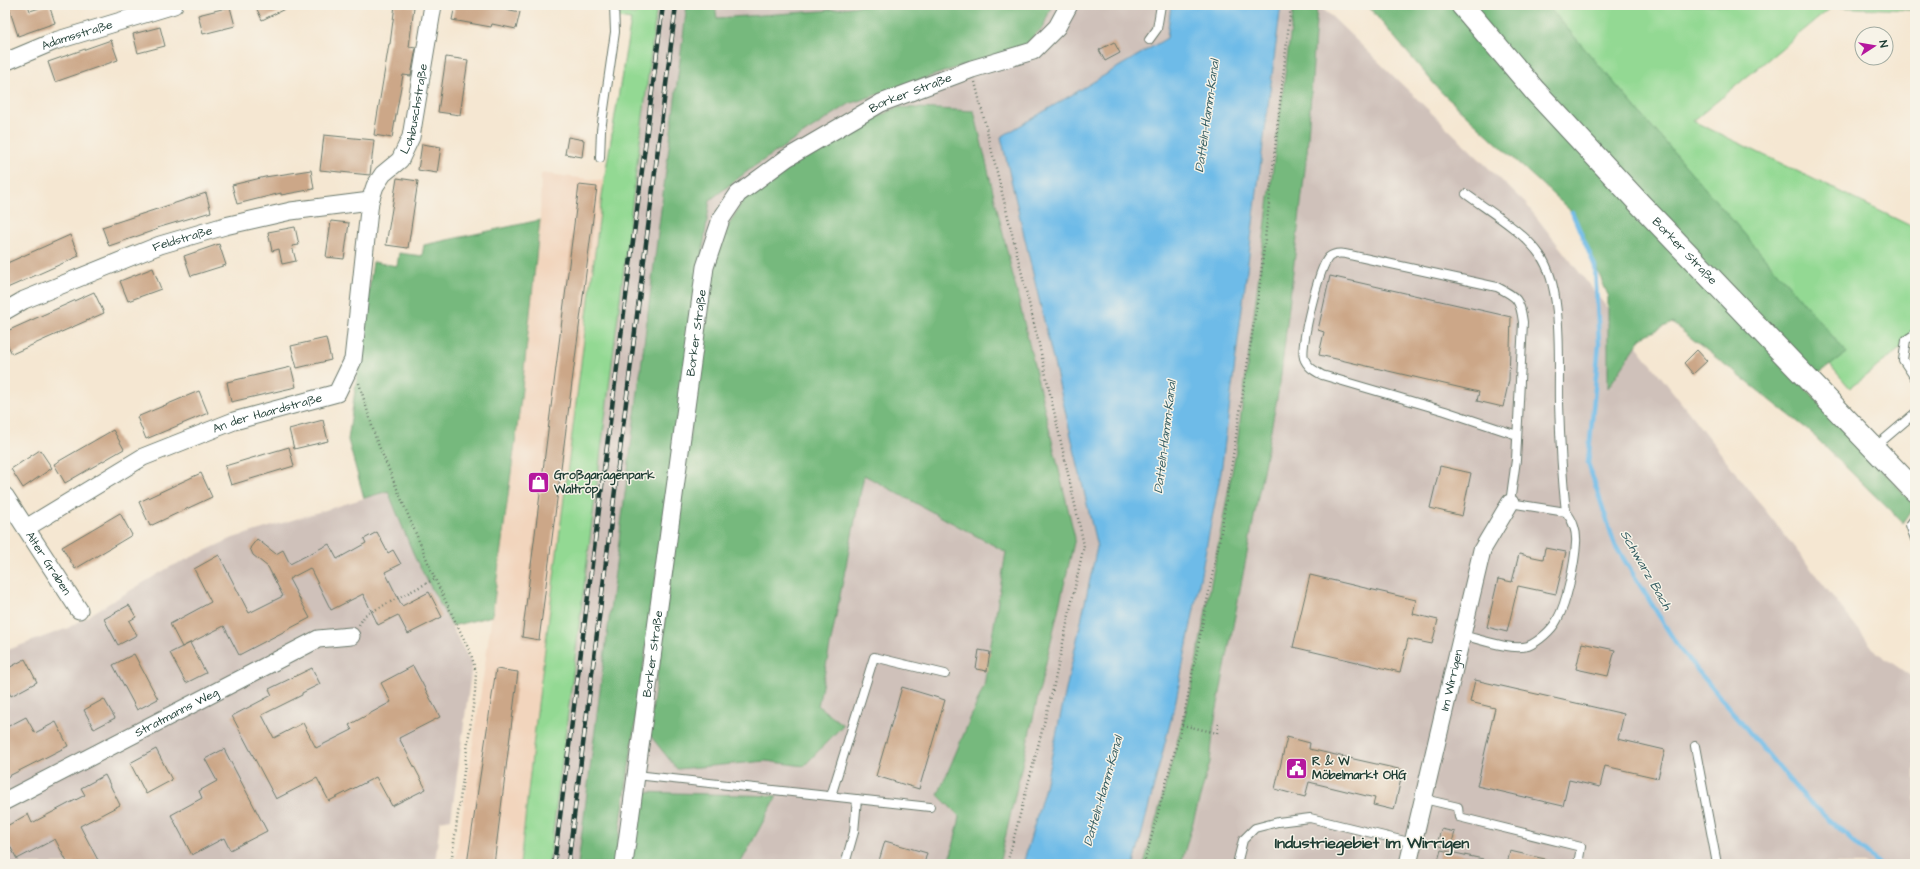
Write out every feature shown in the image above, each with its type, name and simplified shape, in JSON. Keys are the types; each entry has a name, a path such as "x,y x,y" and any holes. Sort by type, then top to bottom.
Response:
{"street":[{"name":"Adamsstraße","path":"5,62 55,41 174,5"},
{"name":"Lohbuschstraße","path":"370,201 375,186 383,174 400,160 411,137 433,5"},
{"name":"Borker Straße","path":"624,864 705,267 721,219 738,194 787,158 881,103 972,69 1033,51 1057,28 1069,5"},
{"name":"Borker Straße","path":"1462,5 1535,90 1635,198 1915,490"},
{"name":"Feldstraße","path":"5,311 24,300 160,245 225,226 291,211 370,201"},
{"name":"An der Haardstraße","path":"26,528 143,457 234,421 337,393 352,360 370,201"},
{"name":"Alter Graben","path":"5,496 79,610"},
{"name":"Im Wirrigen","path":"1408,864 1482,550 1510,503"},
{"name":"Stratmanns Weg","path":"5,801 318,639 351,636"}],"lane":[{"path":"600,158 602,130 615,32 614,5"},
{"path":"1149,40 1157,29 1160,5"},
{"path":"1462,635 1517,648 1528,646 1542,637 1557,621 1566,600 1576,542 1573,520 1566,512 1563,481 1557,321 1555,293 1549,270 1540,254 1524,238 1466,194"},
{"path":"1517,435 1445,411 1322,375 1310,368 1304,359 1303,349 1316,289 1324,264 1330,256 1339,253 1350,254 1497,287 1516,297 1522,308 1523,322 1516,460 1510,503 1566,512"},
{"path":"1915,334 1906,340 1903,360 1915,378"},
{"path":"1874,447 1915,413"},
{"path":"1915,518 1910,525 1915,539"},
{"path":"831,796 874,657 945,674"},
{"path":"1695,746 1717,864"},
{"path":"636,775 930,807"},
{"path":"845,864 854,832 857,799"},
{"path":"1424,799 1458,807 1459,817 1581,847 1578,864"},
{"path":"1237,864 1243,840 1254,828 1285,821 1310,818 1413,843"}],"path":[{"path":"1144,864 1182,725 1221,532 1260,284 1291,5"},
{"path":"972,69 1037,332 1084,545 1053,689 1007,864"},
{"path":"352,360 376,439 435,579 471,654 476,672 476,692 450,864"},
{"path":"351,636 365,615 435,579"},
{"path":"1182,725 1216,733 1219,723"}],"shaded area":[{"path":"657,5 687,5 672,132 578,864 549,864"},
{"path":"704,5 1317,5 1329,14 1526,204 1876,652 1915,679 1915,864 596,864"},
{"name":"Großgaragenpark Waltrop","path":"541,173 604,181 519,864 455,864 485,665 521,398 540,220"},
{"path":"388,491 415,558 472,665 451,819 440,821 435,864 5,864 5,651 68,628 168,568 233,538"}],"green space":[{"path":"637,5 657,5 549,864 520,864 536,720 604,181 631,20 619,18 620,13 636,14"},
{"path":"687,5 715,5 717,18 822,11 865,5 1051,5 1051,7 1043,27 1026,44 849,104 753,167 710,200 615,864 578,864"},
{"path":"1294,5 1317,5 1307,152 1280,383 1214,724 1210,762 1181,864 1144,864 1190,695 1237,445"},
{"path":"1367,5 1547,5 1847,353 1803,385 1915,505 1903,523 1807,429 1672,323 1642,337 1608,388 1608,295 1572,212 1441,92"},
{"path":"1517,5 1912,5 1911,10 1832,7 1693,121 1915,228 1915,337 1850,388"},
{"path":"898,107 974,111 1075,538 999,864 949,864 960,817 938,795 984,686 1006,552 864,475 818,706 843,725 804,766 766,761 677,769 649,734 715,250 744,198 818,146"},
{"path":"540,220 521,398 492,616 452,626 415,558 388,491 364,498 348,440 373,262 397,266 399,253 422,256 424,245"},
{"path":"640,792 777,796 740,864 631,864"}],"water":[{"name":"Datteln-Hamm-Kanal","path":"1171,5 1281,5 1221,473 1176,700 1134,864 1023,864 1044,791 1097,547 1001,137 1167,38"}],"building":[{"path":"8,5 28,5 30,11 49,5 55,23 18,36"},
{"path":"255,5 293,5 262,20"},
{"path":"395,5 414,7 409,47 416,48 411,76 403,75 392,138 374,135 390,44"},
{"path":"455,5 495,5 495,7 520,12 516,29 492,24 491,27 452,20"},
{"path":"230,7 235,26 203,34 198,15"},
{"path":"160,27 165,46 138,53 133,34"},
{"path":"111,40 118,60 55,82 48,62"},
{"path":"1114,42 1120,53 1105,61 1099,50"},
{"path":"446,57 468,60 460,115 438,112"},
{"path":"324,135 374,140 370,175 320,170"},
{"path":"568,137 584,140 582,157 565,154"},
{"path":"422,144 441,147 437,173 418,170"},
{"path":"311,170 314,189 281,195 281,193 237,204 232,185 265,177"},
{"path":"397,178 418,181 408,248 386,245"},
{"path":"579,185 597,187 539,640 522,637"},
{"path":"206,193 211,212 157,228 158,229 109,246 102,227"},
{"path":"331,221 349,223 344,259 326,257"},
{"path":"295,227 299,245 292,246 296,261 282,264 279,249 272,251 268,232"},
{"path":"70,235 79,256 5,289 5,264"},
{"path":"219,244 226,265 191,276 184,256"},
{"path":"153,268 161,289 128,301 120,281"},
{"path":"1330,276 1511,317 1509,380 1503,407 1477,401 1479,392 1319,355 1324,332 1318,330"},
{"path":"94,292 104,313 12,354 5,339 5,332"},
{"path":"326,338 331,360 297,368 291,346"},
{"path":"1697,350 1707,361 1693,374 1684,363"},
{"path":"291,367 296,387 231,402 227,382"},
{"path":"199,391 208,413 146,439 137,417"},
{"path":"323,420 328,441 294,449 289,429"},
{"path":"113,430 124,449 65,483 54,464"},
{"path":"289,447 294,466 231,485 225,466"},
{"path":"40,450 52,468 23,488 11,469"},
{"path":"1440,466 1471,473 1462,516 1430,508"},
{"path":"201,473 212,497 150,526 139,502"},
{"path":"120,513 132,535 75,569 62,547"},
{"path":"377,532 388,553 393,550 401,564 385,572 402,606 429,592 442,617 408,634 398,615 378,625 363,594 331,610 310,568 289,579 310,618 239,655 224,626 182,647 170,624 211,602 194,569 219,555 249,613 283,596 268,567 253,555 250,548 257,539 276,554 283,550 290,564 329,544 337,559 366,543 364,539"},
{"path":"1545,548 1566,552 1556,594 1518,586 1507,632 1487,627 1498,579 1512,582 1519,554 1543,559"},
{"path":"1310,575 1416,600 1413,614 1438,620 1432,644 1408,639 1400,672 1293,647"},
{"path":"129,605 136,617 129,621 137,635 118,645 104,619"},
{"path":"190,643 206,673 186,683 170,653"},
{"path":"1582,643 1615,650 1608,676 1576,669"},
{"path":"979,650 990,652 987,671 976,669"},
{"path":"134,654 158,699 137,710 113,665"},
{"path":"25,659 37,682 11,696 5,685 5,670"},
{"path":"413,666 440,717 399,738 426,789 392,806 376,777 329,801 317,778 276,799 232,716 272,695 269,689 312,668 320,684 302,693 302,695 262,715 274,738 303,723 316,748 352,730 349,725 391,702 381,683"},
{"path":"496,669 518,672 494,864 467,864"},
{"path":"1475,680 1624,714 1618,739 1665,750 1658,778 1605,766 1600,787 1569,780 1563,806 1477,786 1495,708 1470,702"},
{"path":"902,687 945,700 919,789 876,776"},
{"path":"104,699 115,718 94,729 84,710"},
{"path":"26,717 35,733 56,722 68,746 5,778 5,728"},
{"path":"1287,737 1310,743 1309,749 1403,770 1394,810 1373,805 1375,798 1309,782 1305,797 1275,789"},
{"path":"156,749 172,780 146,794 130,763"},
{"path":"224,749 267,831 230,850 224,838 192,855 171,815 202,798 199,791 217,781 205,759"},
{"path":"105,775 120,805 80,826 100,864 68,864 55,839 17,859 5,837 5,827 28,814 32,823 85,795 81,788"},
{"path":"1441,829 1455,832 1450,849 1437,845"},
{"path":"885,841 927,853 924,864 878,864"},
{"path":"1441,850 1483,859 1482,864 1437,864"},
{"path":"1510,851 1545,859 1544,864 1507,864"}],"waterway":[{"name":"Schwarz Bach","path":"1572,212 1595,266 1599,344 1588,463 1615,545 1679,648 1801,794 1879,864"}],"railway":[{"path":"554,864 663,5"},
{"path":"568,864 676,5"}],"place":[{"name":"Großgaragenpark Waltrop","path":"538,482"},
{"name":"R & W Möbelmarkt OHG","path":"1296,768"}],"district":[{"name":"Industriegebiet Im Wirrigen","path":"1372,843"}]}
